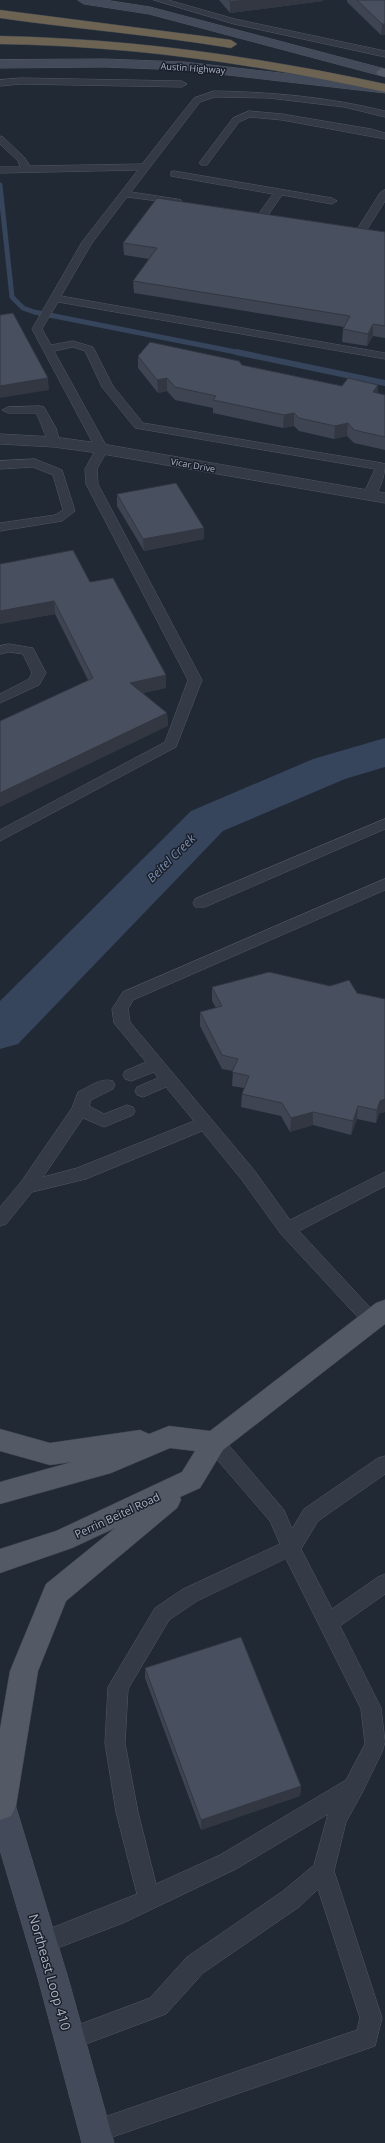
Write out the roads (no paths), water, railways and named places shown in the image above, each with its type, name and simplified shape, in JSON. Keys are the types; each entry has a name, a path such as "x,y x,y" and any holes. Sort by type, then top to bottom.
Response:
{"highway":[{"path":"0,14 33,20"},
{"path":"0,19 33,20 185,36 383,72"},
{"path":"0,40 71,41 176,50 290,68 385,89"}],"main road":[{"path":"84,0 165,15 383,72"},
{"name":"Austin Highway","path":"0,64 184,66 385,89"},
{"path":"0,1804 24,1672 56,1593 191,1480 214,1442 378,1315"},
{"path":"0,1440 50,1454 169,1437 214,1442"},
{"path":"0,1493 111,1462 169,1437"},
{"name":"Perrin Beitel Road","path":"0,1561 63,1540 191,1480"},
{"name":"Northeast Loop 410","path":"0,1804 70,2039 97,2137"}],"street":[{"name":"Vicar Drive","path":"0,439 54,442 102,449 377,497"}],"lane":[{"path":"158,0 234,21 385,54"},
{"path":"165,15 182,7"},
{"path":"0,83 21,81 182,84"},
{"path":"0,836 171,744 195,680 92,484 90,469 102,449 37,329 40,322 87,242 197,100 214,94 291,98 344,104 385,114"},
{"path":"204,163 236,120 249,114 289,118 371,132 385,136"},
{"path":"0,139 22,160 26,169"},
{"path":"3,170 146,167"},
{"path":"174,174 332,201"},
{"path":"277,218 258,215 279,192"},
{"path":"373,233 357,231 385,193"},
{"path":"125,194 186,204"},
{"path":"52,303 385,356"},
{"path":"47,349 73,344 89,349 108,387 139,426 382,467 377,497"},
{"path":"8,410 40,409 50,428 54,442"},
{"path":"0,465 35,463 58,473 69,512 58,518 0,527"},
{"path":"0,650 9,648 28,651 39,673 34,682 0,699"},
{"path":"200,903 385,824"},
{"path":"378,1315 286,1228 248,1175 122,1024 120,1009 128,996 385,884"},
{"path":"162,1073 138,1084 162,1073"},
{"path":"0,1219 27,1187 80,1109 84,1096 114,1094 104,1121 80,1109"},
{"path":"27,1187 80,1174 205,1123"},
{"path":"286,1228 385,1178"},
{"path":"97,2137 367,2038 371,2018 323,1871 336,1820 380,1745 370,1708 291,1548 277,1516 214,1442"},
{"path":"149,1899 127,1812 115,1743 118,1687 162,1614 190,1595 291,1548 311,1515 385,1464"},
{"path":"328,1624 385,1583"},
{"path":"42,1943 115,1915 228,1862 355,1786"},
{"path":"70,2039 158,2006 195,1965 291,1899 323,1871"}],"waterway":[{"path":"0,185 12,297 23,308 34,312 237,352"},
{"path":"237,352 241,353"},
{"path":"237,352 385,383"},
{"name":"Beitel Creek","path":"0,1031 207,821 329,769 385,752"}]}
